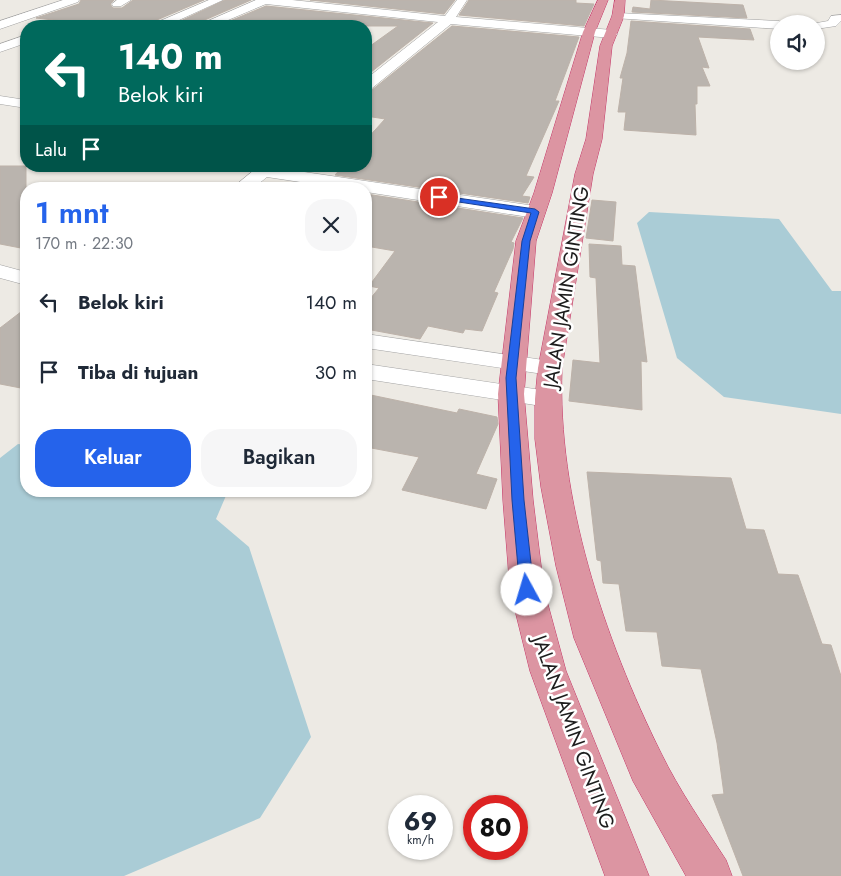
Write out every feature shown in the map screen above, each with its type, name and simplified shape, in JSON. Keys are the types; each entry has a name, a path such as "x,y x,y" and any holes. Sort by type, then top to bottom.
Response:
{"highway":[{"name":"JALAN JAMIN GINTING","path":"603,0 589,32 543,193 526,241 511,394 518,500 527,590 548,671 627,876"},
{"name":"JALAN JAMIN GINTING","path":"620,0 618,16 606,46 594,139 584,174 550,368 548,399 549,439 556,487 572,566 592,638 647,768 710,876"}],"street":[{"path":"0,25 74,0"},
{"path":"171,20 218,0"},
{"path":"220,20 270,0 448,20 612,34"},
{"path":"372,81 448,20 462,0"},
{"path":"359,20 372,12"},
{"path":"618,16 770,24"},
{"path":"825,24 832,24 835,18 841,18"},
{"path":"0,48 20,41"},
{"path":"249,182 262,172"},
{"path":"291,172 352,182"},
{"path":"372,185 535,212"},
{"path":"0,270 20,277"},
{"path":"372,342 550,368"},
{"path":"372,372 548,399"}],"water":[{"path":"649,212 779,219 832,291 841,291 841,414 724,397 677,358 637,223"},
{"path":"20,444 20,497 225,497 216,519 249,547 311,737 260,818 124,876 0,876 0,458"}],"building":[{"path":"81,0 114,0 110,4 113,8 122,8 133,0 204,0 157,20 53,20 36,18 79,4"},
{"path":"225,0 251,0 205,20 183,20"},
{"path":"310,0 455,0 444,14"},
{"path":"469,0 576,0 576,3 594,4 584,26 459,15"},
{"path":"651,0 743,5 747,18 632,12 633,7 650,9"},
{"path":"266,6 433,23 372,71 372,45 398,26 372,26 372,20 232,20"},
{"path":"631,21 750,29 754,40 698,37 709,68 702,67 710,86 697,86 697,104 695,104 696,135 624,130 626,112 618,112 623,78 620,78 627,53"},
{"path":"452,26 579,37 555,101 559,101 526,176 534,177 522,196 530,197 528,203 335,175 338,172 372,172 372,133 385,119 372,117 372,90"},
{"path":"0,166 20,166 20,172 26,172 26,182 20,182 20,248 0,244"},
{"path":"372,195 523,218 511,242 514,243 513,249 494,292 498,293 482,331 465,329 463,333 428,326 420,339 372,330 372,297 379,288 372,287 372,282 395,251 372,247"},
{"path":"592,200 616,202 613,241 586,238"},
{"path":"589,244 621,246 622,265 635,266 647,362 641,361 642,410 569,401 573,360 600,363 596,278 590,277"},
{"path":"20,313 20,388 0,384 0,328"},
{"path":"372,395 457,413 459,409 497,417 498,424 476,474 497,479 486,509 402,490 419,457 372,448"},
{"path":"587,472 731,478 746,529 764,530 778,574 798,575 822,644 831,645 841,676 841,876 743,876 712,795 724,794 717,743 701,669 662,666 657,632 626,631 619,584 603,583 601,561 597,560"}],"route":[{"path":"439,197 535,212 526,241 511,378 518,500 527,590"}]}
